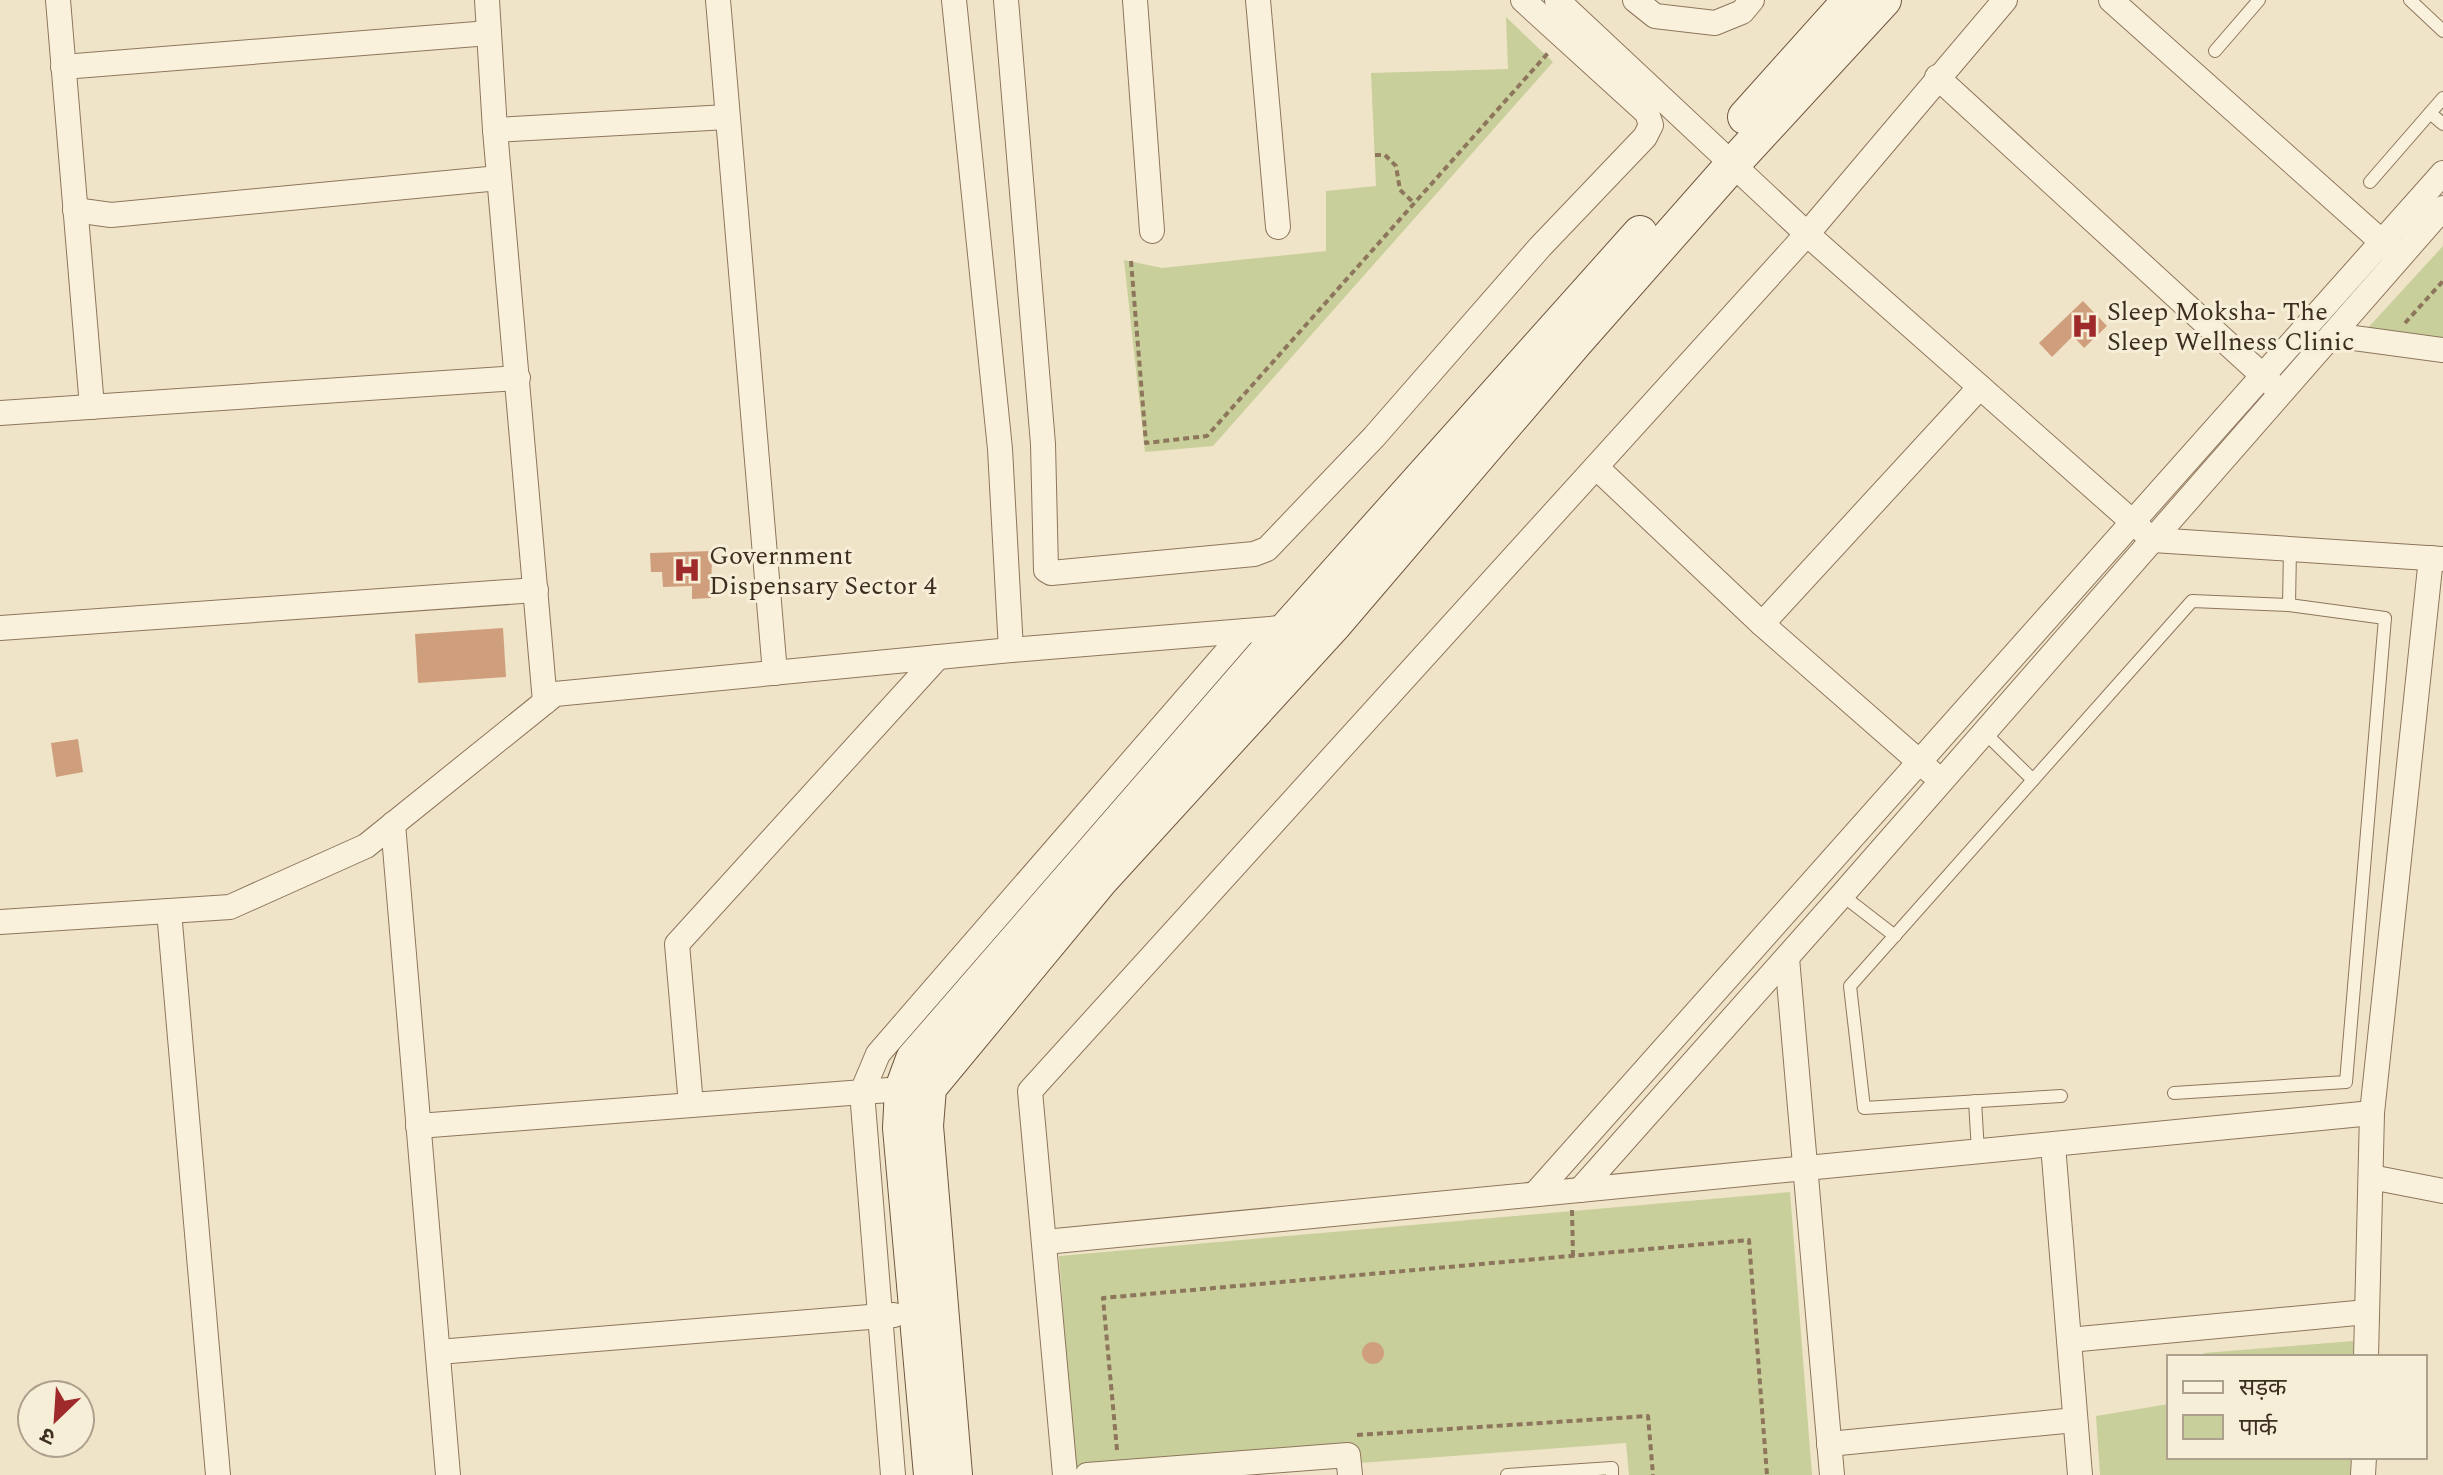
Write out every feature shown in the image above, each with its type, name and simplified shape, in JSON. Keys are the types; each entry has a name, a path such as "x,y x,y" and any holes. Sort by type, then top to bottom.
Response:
{"street":[{"path":"58,0 92,407"},
{"path":"487,0 495,130 545,702"},
{"path":"718,0 775,673"},
{"path":"954,0 1000,449 1011,650"},
{"path":"1006,0 1043,444 1046,570 1051,573 1254,554 1267,549 1374,437 1540,247 1645,137 1651,125 1647,113 1523,0"},
{"path":"1135,0 1152,231"},
{"path":"1258,0 1278,227"},
{"path":"1557,0 1807,234 2153,540 2437,559 2372,1113 2366,1355"},
{"path":"1635,0 1655,16 1715,23 1742,12 1752,0"},
{"path":"931,1475 900,1128 916,1088 1335,624 1575,343 1850,0"},
{"path":"955,1475 926,1126 916,1088 913,1059 1287,628 1724,157 1884,0"},
{"path":"1065,1475 1030,1091 1807,234 2005,0"},
{"path":"2111,0 2391,250"},
{"path":"63,67 489,33"},
{"path":"1937,77 2281,393"},
{"path":"495,130 727,117"},
{"path":"1575,1190 1787,958 2332,335 2443,173"},
{"path":"75,210 111,215 499,178"},
{"path":"1535,1194 2263,377 2391,250 2443,208"},
{"path":"2332,335 2443,350"},
{"path":"0,413 518,378"},
{"path":"1762,624 1980,387"},
{"path":"1000,449 1043,444"},
{"path":"1596,467 1762,624 1941,781"},
{"path":"0,628 536,590"},
{"path":"0,922 230,907 366,846 555,694 1011,650 1335,624"},
{"path":"893,1475 862,1092 878,1054 1245,631"},
{"path":"691,1105 677,944 938,657"},
{"path":"393,824 448,1475"},
{"path":"169,911 218,1475"},
{"path":"1787,958 1832,1475"},
{"path":"418,1126 916,1088"},
{"path":"1045,1242 2372,1113"},
{"path":"2053,1145 2080,1475"},
{"path":"2371,1177 2443,1191"},
{"path":"2069,1340 2367,1312"},
{"path":"438,1352 917,1313"},
{"path":"1829,1444 2075,1420"},
{"path":"1087,1475 1322,1466 1348,1455 1350,1475"}],"lane":[{"path":"2215,51 2259,0"},
{"path":"2410,0 2443,31"},
{"path":"2370,182 2443,98"},
{"path":"2430,113 2443,124"},
{"path":"2289,605 2290,549"},
{"path":"2061,1096 1864,1108 1850,986 2192,601 2289,605 2385,618 2346,1082 2174,1093"},
{"path":"1985,733 2033,780"},
{"path":"1842,895 1895,936"},
{"path":"1975,1101 1978,1152"},
{"path":"1507,1475 1612,1468 1612,1475"}],"path":[{"path":"1131,261 1146,443 1207,436 1563,37"},
{"path":"1375,155 1385,155 1396,166 1400,190 1414,203"},
{"path":"2404,325 2443,281"},
{"path":"1573,1256 1575,1190"},
{"path":"1131,1449 1115,1450 1103,1298 1749,1240 1767,1475"},
{"path":"1350,1435 1648,1416 1653,1475"}],"green space":[{"path":"1506,17 1553,62 1213,446 1145,452 1124,260 1162,268 1326,251 1326,191 1376,186 1371,73 1508,69"},
{"path":"2443,246 2443,340 2366,330"},
{"path":"1790,1192 1812,1475 1629,1475 1626,1443 1201,1475 1075,1475 1059,1256"},
{"path":"2353,1341 2353,1355 2204,1353"},
{"path":"2167,1404 2167,1459 2351,1459 2350,1475 2100,1475 2096,1416"}],"building":[{"path":"2083,301 2107,326 2084,348 2073,336 2052,357 2039,343"},
{"path":"712,551 711,598 692,599 692,586 663,587 662,572 651,572 650,553"},
{"path":"503,628 506,677 418,683 415,634"},
{"path":"78,739 83,772 56,777 51,743"},
{"path":"1373,1342 1381,1345 1384,1353 1381,1361 1373,1364 1365,1361 1362,1353 1365,1345"}],"place":[{"name":"Sleep Moksha- The Sleep Wellness Clinic","path":"2085,326"},
{"name":"Government Dispensary Sector 4","path":"687,570"}]}
